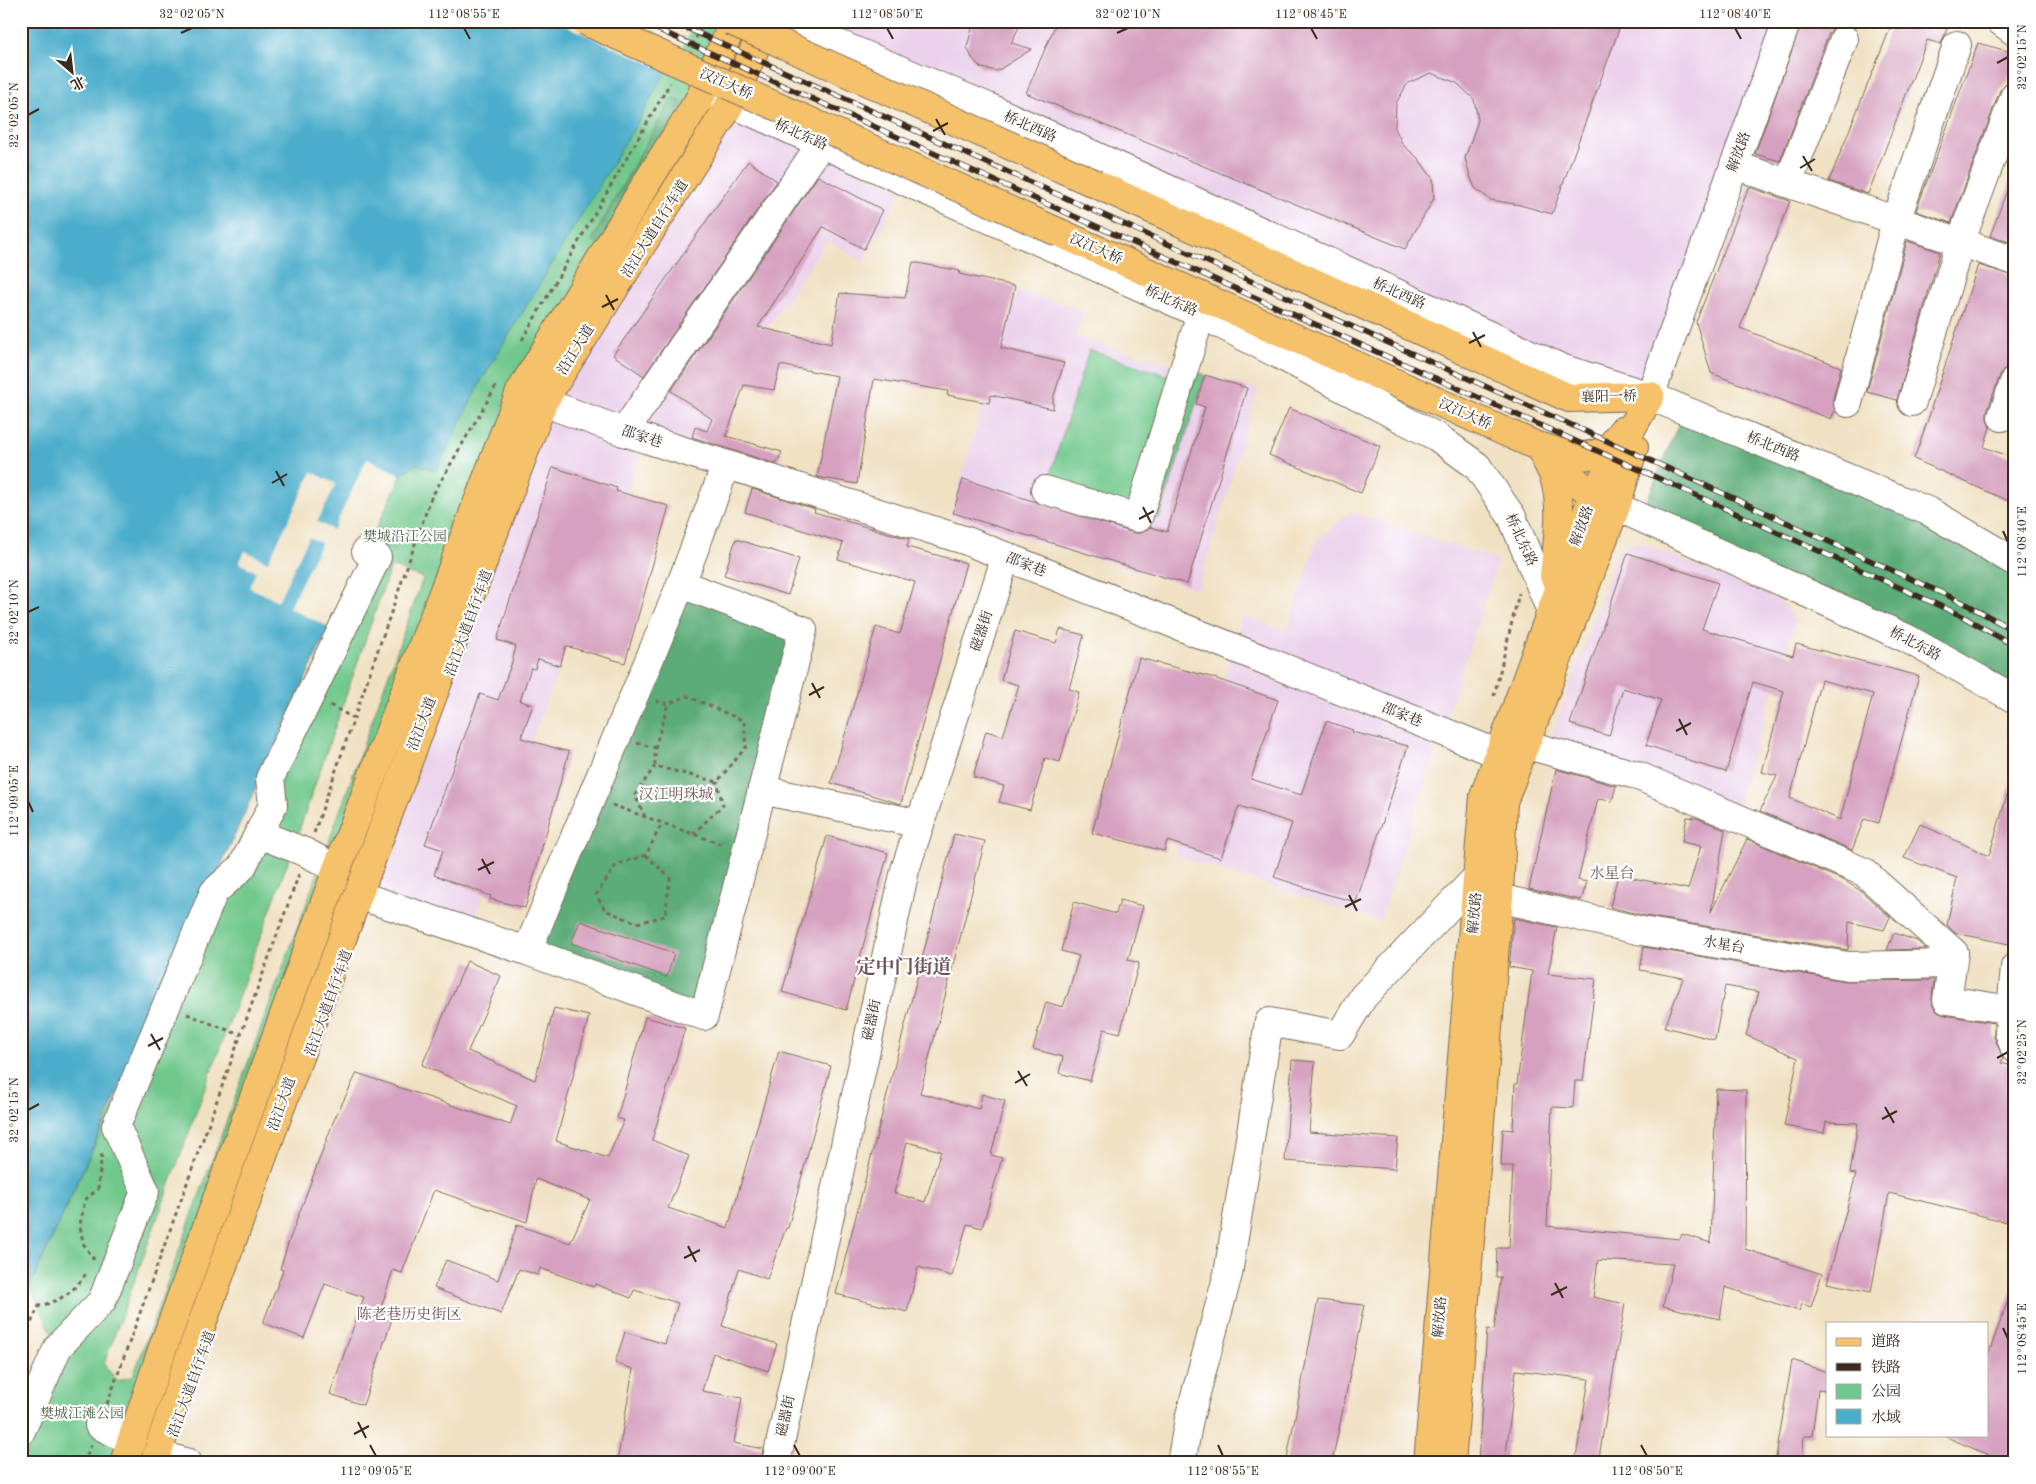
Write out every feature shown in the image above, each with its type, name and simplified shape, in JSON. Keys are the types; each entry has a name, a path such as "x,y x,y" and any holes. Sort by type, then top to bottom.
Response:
{"main road":[{"name":"汉江大桥","path":"585,21 1539,446 1605,501"},
{"name":"沿江大道","path":"128,1452 162,1350 337,869 520,392 704,90 732,21"},
{"name":"襄阳一桥","path":"732,21 1569,398 1650,396"},
{"name":"沿江大道","path":"155,1458 189,1359 358,895 543,402 731,103 767,21"},
{"path":"1539,446 1573,457 1589,456 1608,448 1650,396"},
{"name":"解放路","path":"1428,1463 1484,796 1551,611 1605,501 1650,396"},
{"path":"1539,446 1554,478 1558,502 1558,529 1551,611"},
{"name":"解放路","path":"1451,1463 1499,898 1503,802 1605,501"}],"street":[{"name":"桥北西路","path":"784,21 988,107 1561,368 1650,396 1930,512 2015,562"},
{"name":"解放路","path":"1650,396 1787,21"},
{"path":"2000,21 2015,32"},
{"path":"1788,183 1844,39"},
{"path":"1848,404 1896,220 1957,45"},
{"name":"桥北东路","path":"704,90 1201,314 1437,437 1477,466 1512,517 1551,611"},
{"path":"1912,402 1960,243 2015,95"},
{"path":"624,432 821,144"},
{"path":"1734,165 2015,262"},
{"path":"1045,490 1138,518 1201,314"},
{"path":"2002,417 2015,380"},
{"name":"邵家巷","path":"543,402 624,432 967,541 1499,754"},
{"path":"527,951 681,584 726,465"},
{"name":"桥北东路","path":"1605,501 1906,638 2015,699"},
{"path":"21,1430 58,1347 102,1301 105,1264 145,1191 116,1126 214,892 242,867 273,805 270,778 377,557 366,551"},
{"name":"磁器街","path":"776,1463 905,870 1006,556"},
{"path":"358,895 527,951 704,1016 762,790 759,750 803,630 681,584"},
{"path":"1524,744 1636,775 1864,872 1954,953 1947,1000 2011,1010"},
{"path":"762,790 920,824"},
{"path":"259,834 307,853 337,869"},
{"path":"1181,1463 1189,1419 1228,1274 1269,1022 1340,1035 1363,997 1478,876"},
{"name":"水星台","path":"1499,898 1642,931 1848,966 1952,964"},
{"path":"2015,967 2009,1032 2015,1049"},
{"path":"99,1425 128,1452"},
{"path":"155,1458 188,1463"}],"path":[{"path":"652,700 668,704 687,696 744,721 759,750 717,782"},
{"path":"645,817 635,794 655,766 655,748 668,704"},
{"path":"636,743 655,748"},
{"path":"655,766 717,782"},
{"path":"693,834 723,805 717,782"},
{"path":"591,798 746,853"},
{"path":"646,855 670,878 665,916 637,923 605,910 596,895 616,865 646,855 662,823"},
{"path":"166,1006 240,1035"},
{"path":"21,1344 39,1306 52,1303 77,1288 105,1264 83,1243 80,1225 85,1200 98,1189 103,1143 120,1135"},
{"path":"35,1400 99,1425"}],"shaded area":[{"path":"784,21 1787,21 1650,396"},
{"path":"725,113 902,190 863,262 827,240 750,353 697,455 647,440 504,812 472,933 358,895 543,402"},
{"path":"1017,291 1083,310 1076,337 1258,390 1198,589 950,516"},
{"path":"1350,512 1498,560 1380,921 1174,855 1242,616 1287,631 1317,540"},
{"path":"1638,542 1779,600 1795,622 1737,806 1549,744 1618,550"}],"green space":[{"path":"694,21 734,21 478,499 136,1463 21,1463 21,1431 58,1347 30,1287 100,1133 242,867 366,551 401,475 416,464 436,470 481,381","holes":["391,566 423,578 322,861 133,1376 117,1381 104,1364 293,848"]},
{"path":"671,99 678,99 682,104 599,244 592,240"},
{"path":"1089,350 1172,377 1175,367 1205,375 1159,519 1047,485"},
{"path":"1681,418 2015,562 2015,699 1644,507"},
{"path":"681,584 803,630 704,1016 527,951"}],"water":[{"path":"21,21 694,21 639,120 481,381 436,471 416,464 401,475 329,627 21,1306"}],"pier":[{"path":"555,21 696,21 669,72"},
{"path":"367,459 401,475 329,627 289,608 321,543 309,537 278,601 249,587 256,572 239,563 245,551 268,562 312,472 336,484 317,522 333,530"}],"building":[{"path":"974,21 1022,21 1011,43 1032,49 997,71 981,68 972,58 967,47"},
{"path":"1057,21 1622,21 1552,214 1520,205 1491,200 1475,188 1465,158 1478,120 1474,99 1457,83 1431,73 1408,83 1396,103 1395,128 1403,145 1418,158 1433,179 1434,198 1405,249 1026,93"},
{"path":"1802,21 1838,21 1829,33 1780,161 1755,154"},
{"path":"1893,21 1950,21 1941,44 1927,40 1868,194 1829,181"},
{"path":"1978,43 2015,53 2015,64 2008,81 2000,90 1951,223 1916,211"},
{"path":"748,161 777,181 644,376 613,355"},
{"path":"2013,174 2015,174 2015,244 1990,236"},
{"path":"818,176 883,210 864,249 823,227 758,327 831,344 840,293 905,298 913,262 960,271 959,274 1015,286 1001,348 1064,363 1053,399 1053,409 991,395 989,403 947,395 948,391 874,379 857,484 817,477 837,376 780,365 774,390 744,385 726,436 782,452 776,464 692,437 695,427 707,431 712,419 671,391"},
{"path":"1749,187 1790,201 1740,328 1841,367 1833,399 1835,410 1831,419 1711,373 1696,322"},
{"path":"1907,241 1940,252 1897,400 1867,392"},
{"path":"1978,265 2015,276 2015,365 2005,368 2000,375 1987,412 1990,427 1984,447 2015,459 2015,504 1914,459"},
{"path":"1205,375 1247,388 1187,584 953,513 963,479 1134,533 1142,533 1150,527 1167,532 1205,407 1196,404"},
{"path":"1289,408 1380,446 1361,493 1269,455"},
{"path":"553,467 617,488 616,491 669,506 625,663 566,646 560,666 538,659 535,669 531,668 520,701 533,705 521,738 569,752 525,908 490,899 491,896 434,875 443,850 425,844 480,694 498,700 512,662 516,646 497,640"},
{"path":"752,489 815,509 814,512 909,539 907,547 966,563 901,804 831,783 876,627 900,634 915,582 838,559 843,543 745,512"},
{"path":"736,539 799,559 788,595 724,575"},
{"path":"1628,553 1718,583 1702,629 1793,656 1796,644 1919,676 1879,823 1864,819 1852,850 1760,811 1777,776 1762,772 1784,691 1753,682 1726,772 1685,760 1686,758 1646,745 1661,700 1623,688 1609,736 1570,724","holes":["1821,680 1873,694 1840,820 1790,798"]},
{"path":"1060,629 1084,635 1069,689 1079,692 1060,762 1045,758 1030,810 999,802 1004,786 973,777 986,731 1003,736 1019,685 1001,680 1015,631 1056,643"},
{"path":"1139,658 1211,677 1278,700 1251,779 1301,795 1326,721 1353,730 1352,732 1408,746 1356,902 1274,877 1292,823 1239,806 1221,858 1167,841 1164,851 1092,833"},
{"path":"1556,769 1616,786 1612,801 1598,799 1578,880 1587,882 1581,900 1529,889"},
{"path":"2011,782 2015,783 2015,918 2009,944 1955,933 1947,925 1957,878 1904,858 1920,824 1989,856"},
{"path":"1687,817 1697,818 1725,830 1711,912 1747,839 1845,881 1861,891 1890,917 1884,930 1849,922 1848,950 1645,916 1610,907 1618,875 1688,889 1701,846 1682,842"},
{"path":"954,834 985,841 920,1093 979,1109 982,1094 1005,1101 991,1155 1002,1158 982,1228 967,1224 952,1276 918,1267 907,1312 836,1294","holes":["907,1142 941,1151 925,1202 894,1193"]},
{"path":"827,836 888,853 846,1010 782,992"},
{"path":"1120,900 1143,906 1128,960 1139,963 1120,1033 1104,1029 1090,1081 1059,1073 1063,1057 1033,1049 1046,1002 1063,1007 1079,956 1061,951 1074,902 1116,914"},
{"path":"1514,918 1557,927 1548,974 1596,979 1583,1081 1575,1081 1573,1108 1552,1107 1547,1226 1680,1239 1682,1234 1711,1243 1716,1089 1746,1090 1745,1249 1822,1274 1811,1307 1802,1304 1799,1311 1725,1287 1720,1319 1663,1306 1673,1264 1598,1260 1593,1297 1625,1304 1598,1463 1575,1463 1589,1379 1516,1370 1505,1463 1478,1463 1487,1329 1494,1330 1501,1277 1496,1277 1497,1248 1509,1248 1513,1166 1501,1166 1503,1129 1513,1130 1515,1084 1517,1084 1532,971 1509,967"},
{"path":"580,921 674,953 667,977 571,943"},
{"path":"1894,933 1917,941 1926,949 1887,950"},
{"path":"1644,947 1846,981 1934,980 1933,1006 1938,1012 1945,1015 1994,1023 1994,1037 2003,1058 2001,1063 2012,1066 2015,1072 2015,1224 1889,1193 1871,1292 1827,1283 1856,1174 1850,1173 1858,1123 1826,1122 1824,1133 1784,1126 1798,1058 1746,1035 1759,992 1725,986 1715,1040 1665,1027 1683,978 1640,970"},
{"path":"467,961 501,976 468,1051 535,1080 554,1008 589,1016 556,1141 608,1158 624,1120 617,1118 645,1017 685,1028 652,1140 689,1156 668,1208 728,1228 779,1051 831,1066 788,1228 786,1228 767,1279 739,1269 722,1326 777,1344 768,1371 713,1353 702,1391 742,1398 734,1443 763,1449 761,1463 617,1463 633,1369 615,1363 625,1332 665,1344 678,1303 634,1290 631,1298 595,1284 594,1287 540,1268 538,1275 519,1269 501,1314 434,1288 446,1260 498,1280 517,1225 570,1243 590,1200 536,1179 527,1222 434,1190 402,1273 393,1270 380,1311 393,1316 363,1405 330,1394 364,1297 325,1284 304,1338 263,1323 283,1270 280,1269 289,1241 334,1120 357,1073 510,1125 517,1106 422,1065"},
{"path":"1292,1060 1315,1062 1309,1132 1398,1138 1395,1169 1285,1161"},
{"path":"2013,1287 2015,1288 2015,1463 2007,1463 1944,1436 1988,1436 1988,1355"},
{"path":"1318,1300 1364,1305 1332,1463 1286,1463"},
{"path":"1792,1360 1826,1372 1826,1391 1818,1390 1812,1436 1804,1436 1802,1463 1775,1463"}],"railway":[{"path":"639,21 1960,615 2015,646"},
{"path":"671,21 1665,467 1966,604 2015,631"}],"district":[{"name":"汉江明珠城","path":"676,795"},
{"name":"水星台","path":"1612,874"},
{"name":"定中门街道","path":"904,968"},
{"name":"陈老巷历史街区","path":"409,1315"}],"park label":[{"name":"樊城沿江公园","path":"405,537"},
{"name":"樊城江滩公园","path":"82,1414"}]}
